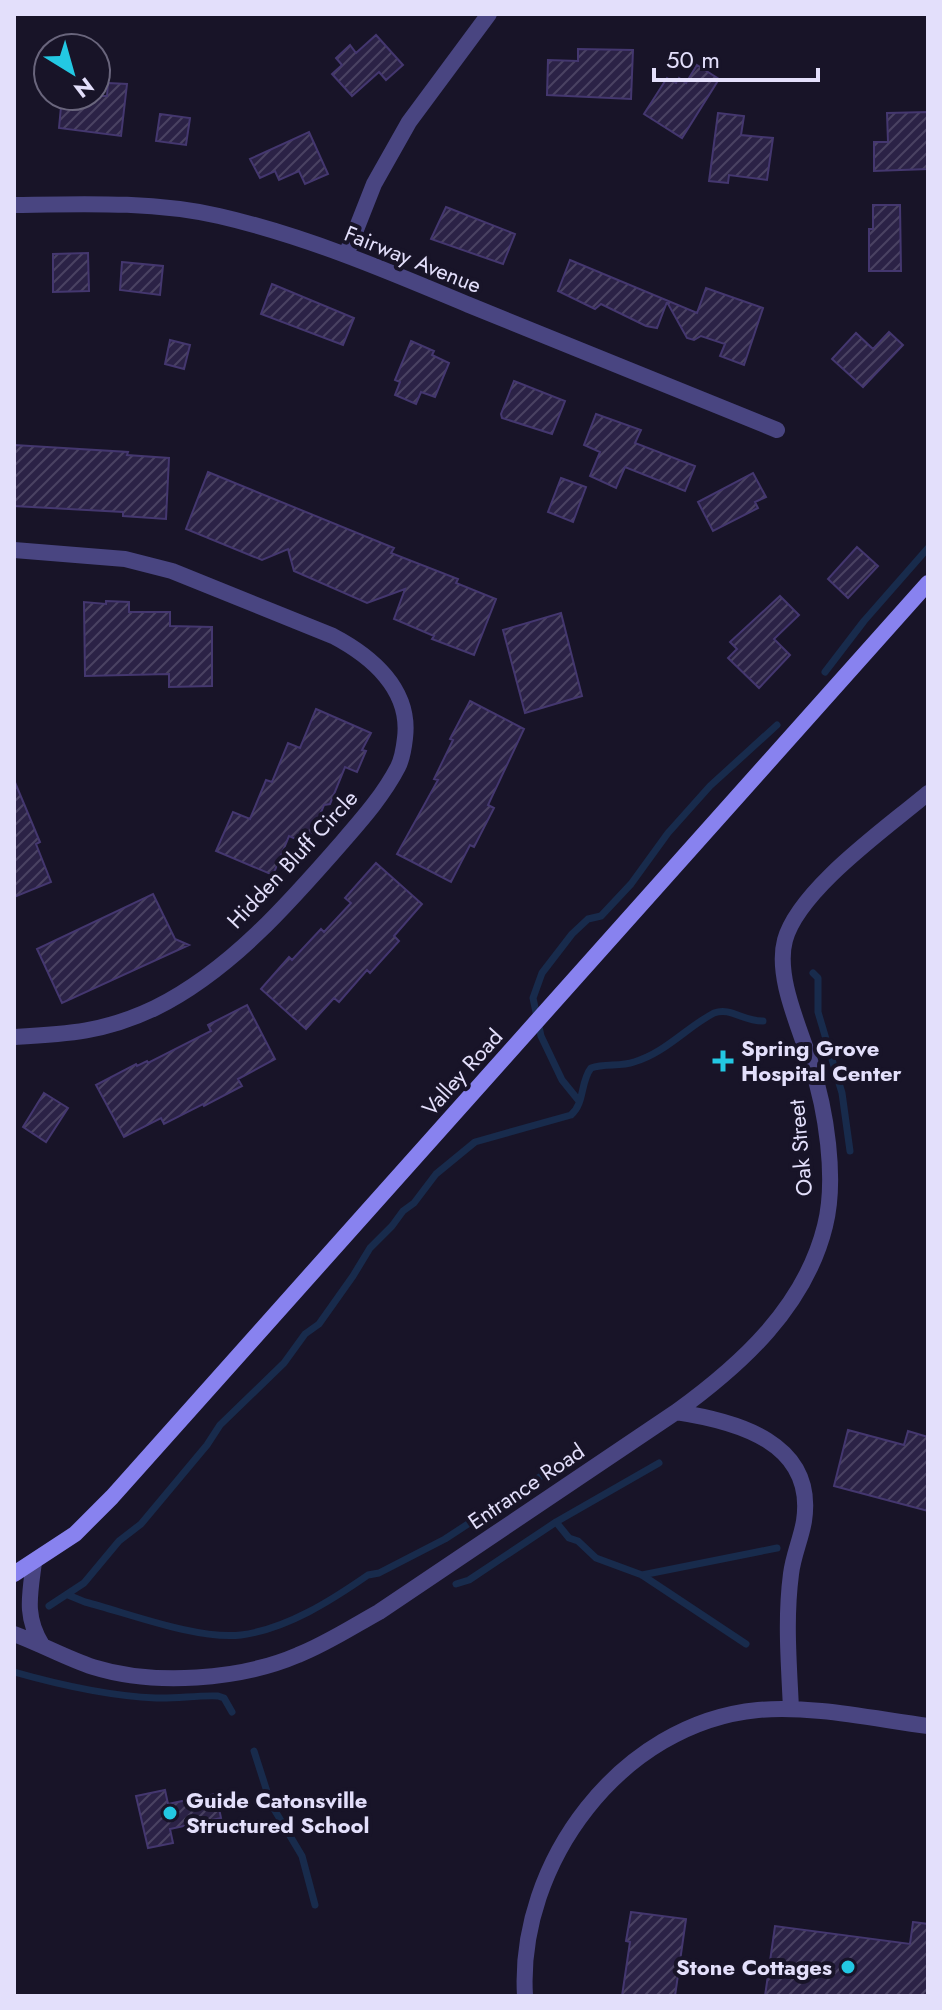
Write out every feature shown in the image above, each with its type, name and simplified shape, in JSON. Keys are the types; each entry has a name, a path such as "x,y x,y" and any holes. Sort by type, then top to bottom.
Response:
{"street":[{"path":"346,255 374,184 409,122 489,14"},
{"name":"Fairway Avenue","path":"14,205 120,204 218,216 346,255 777,430"},
{"name":"Hidden Bluff Circle","path":"14,550 125,559 172,571 333,636 356,648 393,684 403,712 406,735 400,764 380,797 275,915 190,988 117,1025 74,1034 14,1037"},
{"name":"Valley Road","path":"14,1574 75,1534 112,1497 928,583"},
{"name":"Oak Street","path":"676,1412 759,1343 784,1311 811,1265 825,1225 828,1188 823,1109 790,1001 784,968 785,940 800,910 818,888 928,793"},
{"path":"676,1412 714,1417 747,1428 770,1441 787,1457 799,1475 805,1493 804,1520 791,1570 786,1620 791,1709"},
{"name":"Entrance Road","path":"14,1634 96,1668 164,1677 197,1678 227,1674 296,1656 379,1612 676,1412"},
{"path":"34,1562 28,1611 32,1630 42,1645"},
{"path":"525,1996 533,1913 562,1842 587,1808 615,1778 648,1752 686,1730 757,1710 791,1709 928,1726"}],"building":[{"path":"376,35 403,65 386,80 379,72 352,96 332,74 342,65 336,58 350,45 356,53"},
{"path":"578,49 633,50 631,99 547,95 548,60 578,61"},
{"path":"697,65 719,79 682,138 644,114 667,78 676,83 679,78 686,83"},
{"path":"112,83 127,84 121,136 59,128 60,112 112,112"},
{"path":"928,112 928,169 874,171 874,142 888,142 887,113"},
{"path":"718,113 744,116 741,135 773,138 767,180 729,175 728,183 709,181"},
{"path":"160,114 190,118 186,145 156,141"},
{"path":"309,132 328,174 305,184 299,171 279,180 275,171 260,178 250,159"},
{"path":"873,205 900,205 901,271 869,271 869,229 873,229"},
{"path":"446,207 515,234 503,264 431,239"},
{"path":"88,253 89,291 53,292 53,254"},
{"path":"570,260 697,313 706,288 763,308 744,365 720,356 725,344 701,336 694,340 687,338 667,302 657,328 646,326 601,304 595,309 558,291"},
{"path":"122,262 163,266 160,295 120,290"},
{"path":"272,284 354,318 343,345 261,314"},
{"path":"889,332 903,345 863,387 832,359 856,333 873,349"},
{"path":"170,340 190,345 184,369 165,364"},
{"path":"411,341 434,351 432,355 449,363 435,397 421,392 416,404 395,395 400,382 395,380"},
{"path":"514,381 565,401 552,434 502,418"},
{"path":"596,414 641,430 635,443 695,466 685,491 625,467 616,488 590,476 600,452 584,445"},
{"path":"14,445 128,452 127,455 169,458 166,519 123,516 123,512 14,506"},
{"path":"208,472 394,548 391,553 458,579 456,583 496,599 474,655 432,639 434,636 394,619 405,589 367,603 294,571 288,549 262,560 186,529"},
{"path":"753,473 766,497 755,502 758,508 713,531 698,502"},
{"path":"561,478 586,487 573,522 548,512"},
{"path":"857,547 878,566 848,598 828,579"},
{"path":"780,596 799,615 774,639 790,655 759,688 728,658 737,649 730,642"},
{"path":"106,601 129,602 129,612 170,612 170,626 212,627 212,686 169,687 169,674 85,676 84,602 106,604"},
{"path":"561,613 582,696 525,713 503,630"},
{"path":"470,701 524,729 488,805 494,808 451,882 397,854 438,780 434,779 453,740 450,739"},
{"path":"316,709 371,733 362,750 366,751 357,772 345,767 330,804 324,805 309,841 306,843 289,836 273,875 216,851 233,812 250,819 266,780 272,782 288,743 300,748"},
{"path":"14,780 40,842 36,844 51,882 14,897"},
{"path":"376,863 422,904 394,936 399,941 370,973 367,970 339,1002 334,998 306,1029 261,989 289,957 292,960 351,903 345,898"},
{"path":"153,894 175,939 189,945 62,1003 37,949"},
{"path":"247,1005 275,1059 238,1079 242,1086 204,1106 164,1124 161,1118 124,1137 96,1085 211,1031 208,1025"},
{"path":"44,1093 68,1108 46,1142 23,1127"},
{"path":"848,1430 904,1445 908,1431 928,1437 928,1511 834,1486"},
{"path":"165,1790 168,1804 216,1794 221,1818 170,1829 173,1843 148,1848 136,1796"},
{"path":"631,1912 686,1919 675,1996 622,1996"},
{"name":"Stone Cottages","path":"913,1922 928,1924 928,1996 765,1996 775,1926 910,1944"}],"waterway":[{"path":"825,672 864,621 928,548"},
{"path":"579,1101 562,1080 541,1036 533,998 542,973 572,934 588,919 601,916 631,884 668,833 710,786 777,725"},
{"path":"813,973 818,978 818,1012 842,1093 850,1151"},
{"path":"49,1606 84,1583 119,1541 141,1524 220,1425 284,1363 305,1334 319,1324 370,1248 414,1203 436,1174 475,1142 571,1115 578,1105 591,1068 645,1058 714,1013 726,1012 763,1021"},
{"path":"68,1595 204,1634 258,1632 292,1620 368,1575 379,1573 445,1539 578,1452"},
{"path":"456,1584 469,1580 556,1522 659,1463"},
{"path":"556,1522 569,1538 578,1541 596,1558 642,1575 746,1644"},
{"path":"642,1575 777,1548"},
{"path":"14,1672 120,1695 164,1698 218,1696 224,1698 232,1712"},
{"path":"254,1751 271,1804 302,1856 315,1905"}],"place":[{"name":"Spring Grove Hospital Center","path":"723,1061"},
{"name":"Guide Catonsville Structured School","path":"170,1813"},
{"name":"Stone Cottages","path":"848,1967"}]}
